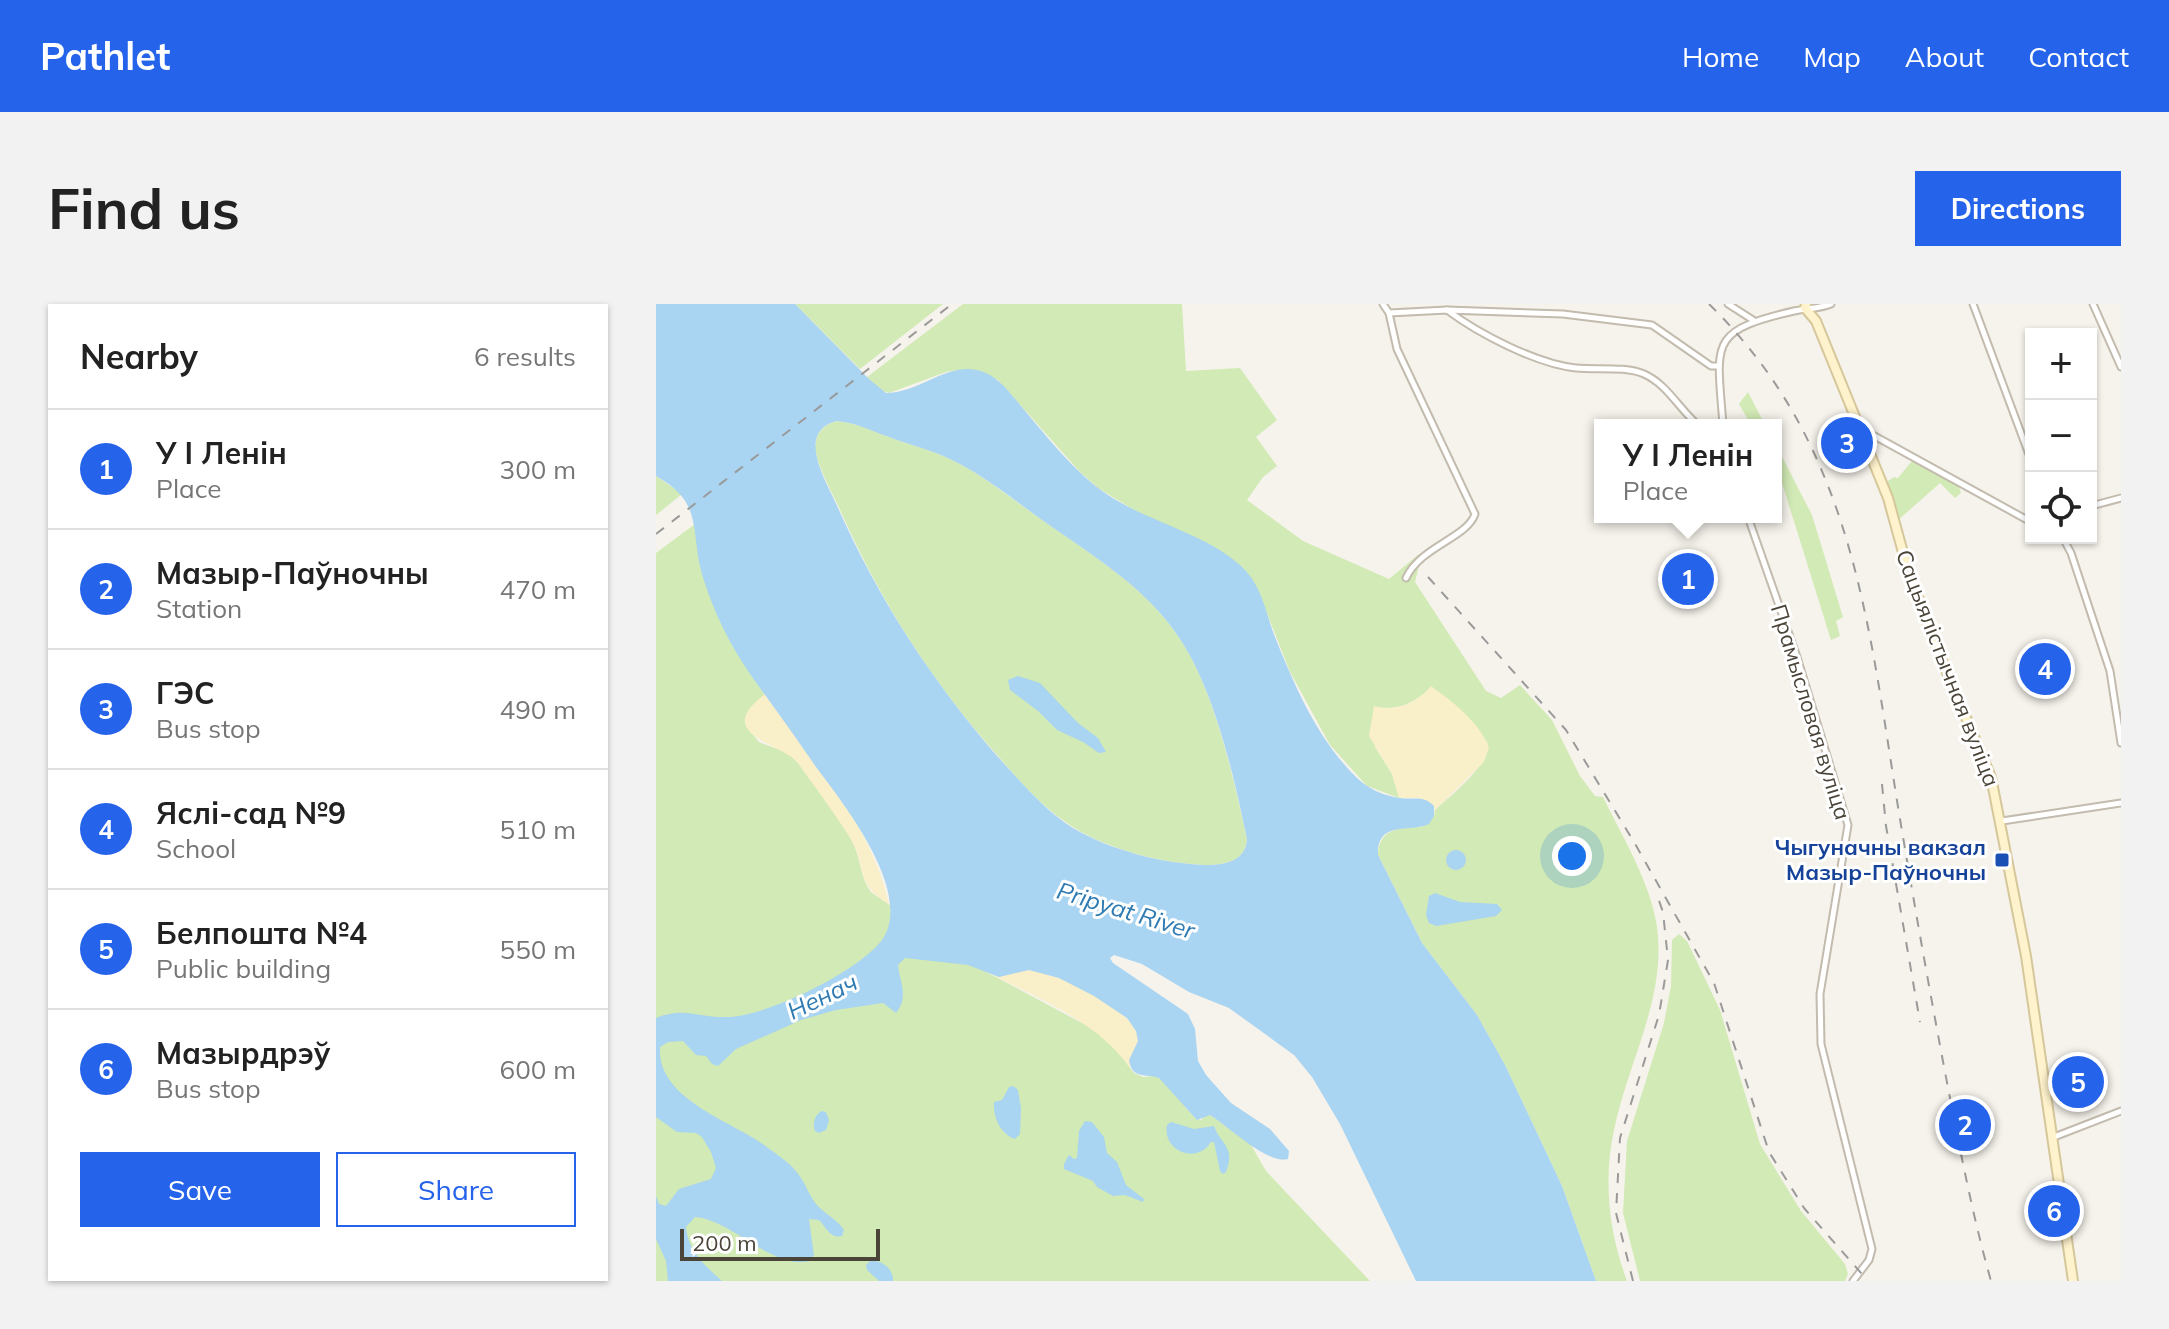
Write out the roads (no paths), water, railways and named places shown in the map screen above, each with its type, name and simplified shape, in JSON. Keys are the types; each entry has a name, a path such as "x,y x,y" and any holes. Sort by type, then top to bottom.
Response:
{"street":[{"path":"1383,304 1389,313 1397,349 1474,510 1474,519 1469,525 1412,564 1406,578"},
{"path":"1728,304 1754,320"},
{"path":"1723,419 1719,366 1721,347 1729,334 1754,320 1803,305 1821,308 1831,304"},
{"path":"1973,304 2025,444"},
{"path":"2093,304 2121,367"},
{"name":"Сацыялістычная вуліца","path":"1803,305 1816,321 1888,498 1907,567 1935,644 1991,777 2021,925 2073,1281"},
{"path":"1389,313 1447,310 1563,314 1652,325 1711,366 1719,366"},
{"path":"1447,310 1519,351 1573,368 1646,375 1666,390 1691,419"},
{"path":"1859,428 2025,519"},
{"path":"2097,504 2121,498"},
{"name":"Прамысловая вуліца","path":"1750,523 1797,659 1848,825 1820,994 1820,1015 1821,1044 1872,1249 1869,1260 1853,1281"},
{"path":"2064,544 2071,553 2110,671 2121,743"},
{"path":"2002,821 2121,803"},
{"path":"2054,1137 2121,1111"}],"water":[{"path":"656,304 795,304 886,393 901,391 959,370 973,369 988,374 1004,386 1067,459 1094,485 1125,505 1216,548 1232,559 1246,571 1256,586 1299,694 1319,730 1343,763 1362,782 1377,791 1394,797 1422,799 1434,806 1434,816 1429,824 1388,832 1379,844 1378,855 1422,943 1477,1015 1505,1065 1562,1186 1596,1281 1416,1281 1340,1124 1312,1077 1294,1055 1229,1008 1189,992 1142,964 1114,955 1110,958 1113,963 1188,1014 1195,1029 1198,1061 1206,1075 1231,1103 1270,1129 1289,1151 1288,1159 1259,1151 1210,1115 1197,1120 1159,1078 1133,1071 1129,1060 1138,1041 1136,1031 1127,1018 1094,996 1059,978 1029,970 999,977 968,965 905,958 898,965 903,996 896,1013 883,1003 836,1010 801,1020 736,1049 718,1066 706,1056 696,1055 683,1041 668,1042 660,1047 662,1065 670,1081 683,1095 784,1160 798,1173 817,1205 844,1230 842,1236 834,1236 819,1220 809,1219 814,1255 810,1261 796,1262 766,1252 723,1226 695,1217 686,1227 687,1236 704,1264 722,1281 668,1281 666,1261 656,1239 656,1196 659,1204 666,1206 679,1189 711,1179 716,1168 702,1137 696,1133 677,1132 656,1117 656,1018 675,1013 717,1017 744,1015 787,1001 854,965 882,940 890,921 883,874 872,849 734,649 705,583 691,512 679,494 656,476","holes":["837,421 937,453 975,472 1096,557 1133,587 1166,620 1192,660 1213,709 1247,839 1239,857 1221,864 1207,865 1137,854 1103,843 1073,828 1033,795 951,699 871,575 817,459 817,436 824,427"]},
{"path":"1018,676 1040,683 1078,723 1098,738 1106,752 1099,753 1057,730 1010,690 1008,680"},
{"path":"1456,850 1463,853 1466,860 1463,867 1456,870 1449,867 1446,860 1449,853"},
{"path":"1435,893 1460,902 1497,904 1502,910 1496,916 1436,926 1429,923 1426,915 1429,896"},
{"path":"1009,1087 1018,1090 1021,1108 1020,1134 1015,1139 1002,1129 994,1108 994,1102 1002,1100"},
{"path":"822,1111 826,1112 829,1120 826,1130 819,1133 815,1131 814,1122"},
{"path":"1085,1121 1092,1122 1104,1137 1107,1153 1117,1162 1126,1185 1144,1199 1143,1202 1125,1195 1113,1196 1093,1181 1064,1169 1069,1155 1077,1158 1079,1131"},
{"path":"1171,1122 1194,1129 1214,1126 1228,1151 1226,1172 1223,1174 1220,1171 1214,1142 1198,1153 1190,1154 1175,1148 1167,1134 1167,1125"},
{"path":"871,1260 886,1266 892,1273 893,1281 879,1281 867,1270 866,1265"}],"railway":[{"path":"656,534 952,304"},
{"path":"1709,304 1759,361 1798,421 1827,484 1849,550 1879,687 1913,898 1950,1098 1991,1281"},
{"path":"1428,577 1566,730 1714,983 1769,1152 1804,1208 1868,1281"},
{"path":"1882,784 1886,826 1920,1022"},
{"path":"1633,1281 1616,1213 1620,1138 1659,1015 1668,960 1663,912 1658,898"}],"place":[{"name":"ГЭС","path":"1847,443"},
{"name":"У І Ленін","path":"1688,579"},
{"name":"Яслі-сад №9","path":"2045,669"},
{"name":"Чыгуначны вакзал Мазыр-Паўночны","path":"2002,860"},
{"name":"Белпошта №4","path":"2078,1082"},
{"name":"Мазыр-Паўночны","path":"1965,1125"},
{"name":"Мазырдрэў","path":"2054,1211"}],"water label":[{"name":"Pripyat River","path":"1126,910"},
{"name":"Ненач","path":"822,996"}]}
